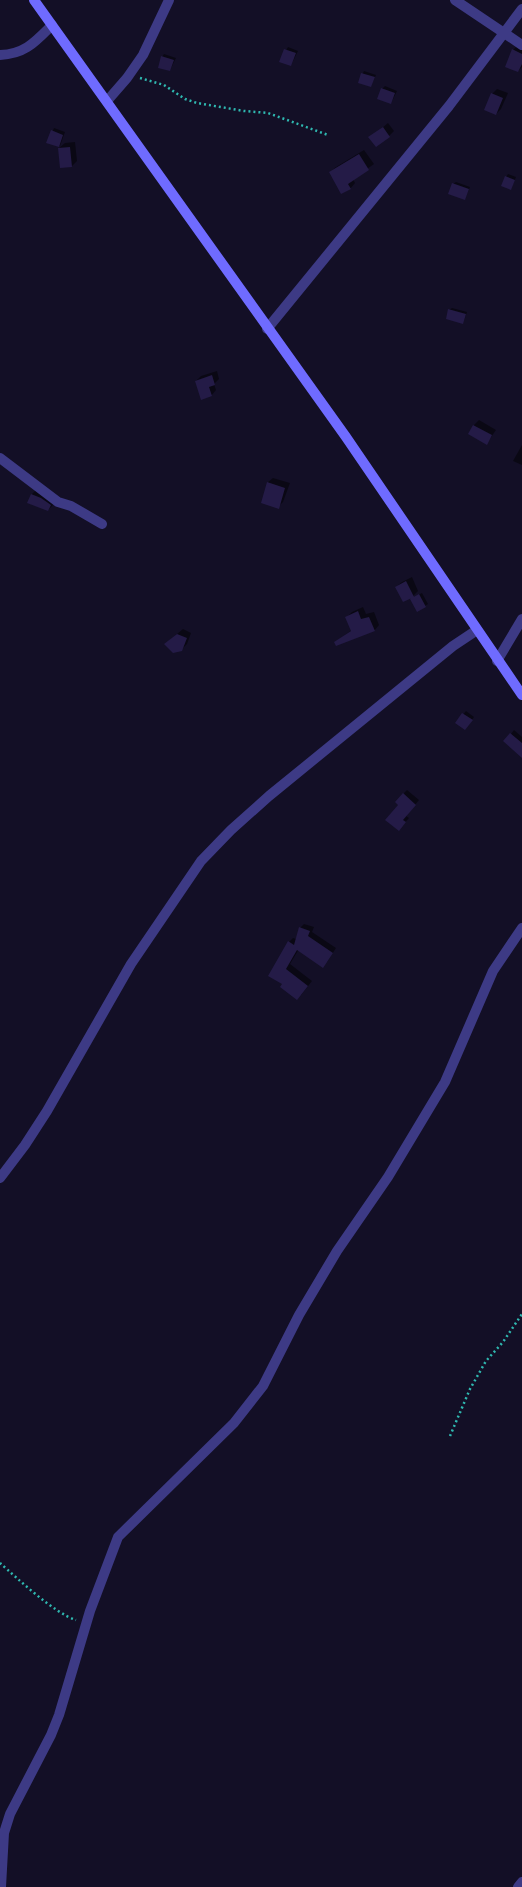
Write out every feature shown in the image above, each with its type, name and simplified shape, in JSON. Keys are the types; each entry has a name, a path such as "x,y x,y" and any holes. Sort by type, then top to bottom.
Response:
{"main road":[{"path":"34,0 107,101 267,329 346,437 497,661 522,695"}],"street":[{"path":"107,101 127,78 142,55 169,0"},
{"path":"455,0 522,45"},
{"path":"267,329 449,106 522,9"},
{"path":"0,55 21,52 29,47 52,25"},
{"path":"0,458 58,502 71,506 102,524"},
{"path":"497,661 522,619"},
{"path":"0,1178 25,1145 47,1111 131,964 201,861 231,830 269,796 453,646 477,630"},
{"path":"1,1887 4,1833 10,1814 51,1736 59,1715 86,1624 118,1537 234,1423 263,1386 306,1303 337,1251 388,1177 445,1082 493,972 522,928"},
{"path":"518,1887 522,1882"}],"path":[{"path":"127,78 144,78 164,85 185,99 198,103 244,111 268,113 328,134"},
{"path":"450,1436 470,1389 486,1361 503,1342 522,1314"},
{"path":"0,1563 30,1589 58,1610 72,1619 86,1624"}],"building":[{"path":"284,49 296,53 291,66 279,62"},
{"path":"512,49 522,54 522,64 518,72 505,67"},
{"path":"161,56 174,60 170,71 158,68"},
{"path":"361,73 375,77 371,87 358,83"},
{"path":"381,88 395,93 391,104 377,99"},
{"path":"491,93 503,98 496,115 484,110"},
{"path":"383,127 390,137 376,147 368,137"},
{"path":"51,130 63,135 59,147 46,143"},
{"path":"70,147 72,167 60,168 58,148"},
{"path":"359,154 369,170 348,184 351,189 341,194 329,172"},
{"path":"505,176 515,180 511,190 501,186"},
{"path":"452,183 469,189 465,200 448,194"},
{"path":"448,309 466,314 463,324 446,319"},
{"path":"212,375 215,385 209,387 212,396 201,400 195,381"},
{"path":"473,425 492,435 487,445 468,434"},
{"path":"267,482 285,488 279,509 261,503"},
{"path":"31,494 41,498 51,505 48,511 27,503"},
{"path":"406,581 414,597 403,602 395,587"},
{"path":"419,594 426,607 417,612 410,599"},
{"path":"358,611 361,619 369,617 375,631 336,646 334,642 351,631 345,617"},
{"path":"177,634 187,638 182,651 173,653 164,644"},
{"path":"462,713 473,720 465,730 455,723"},
{"path":"510,733 522,743 522,758 503,741"},
{"path":"403,793 416,805 403,820 406,822 399,831 385,820 398,805 395,802"},
{"path":"299,927 310,931 308,936 333,953 323,968 297,950 286,969 308,986 297,1000 280,987 282,984 268,976 288,941 294,945"}]}
